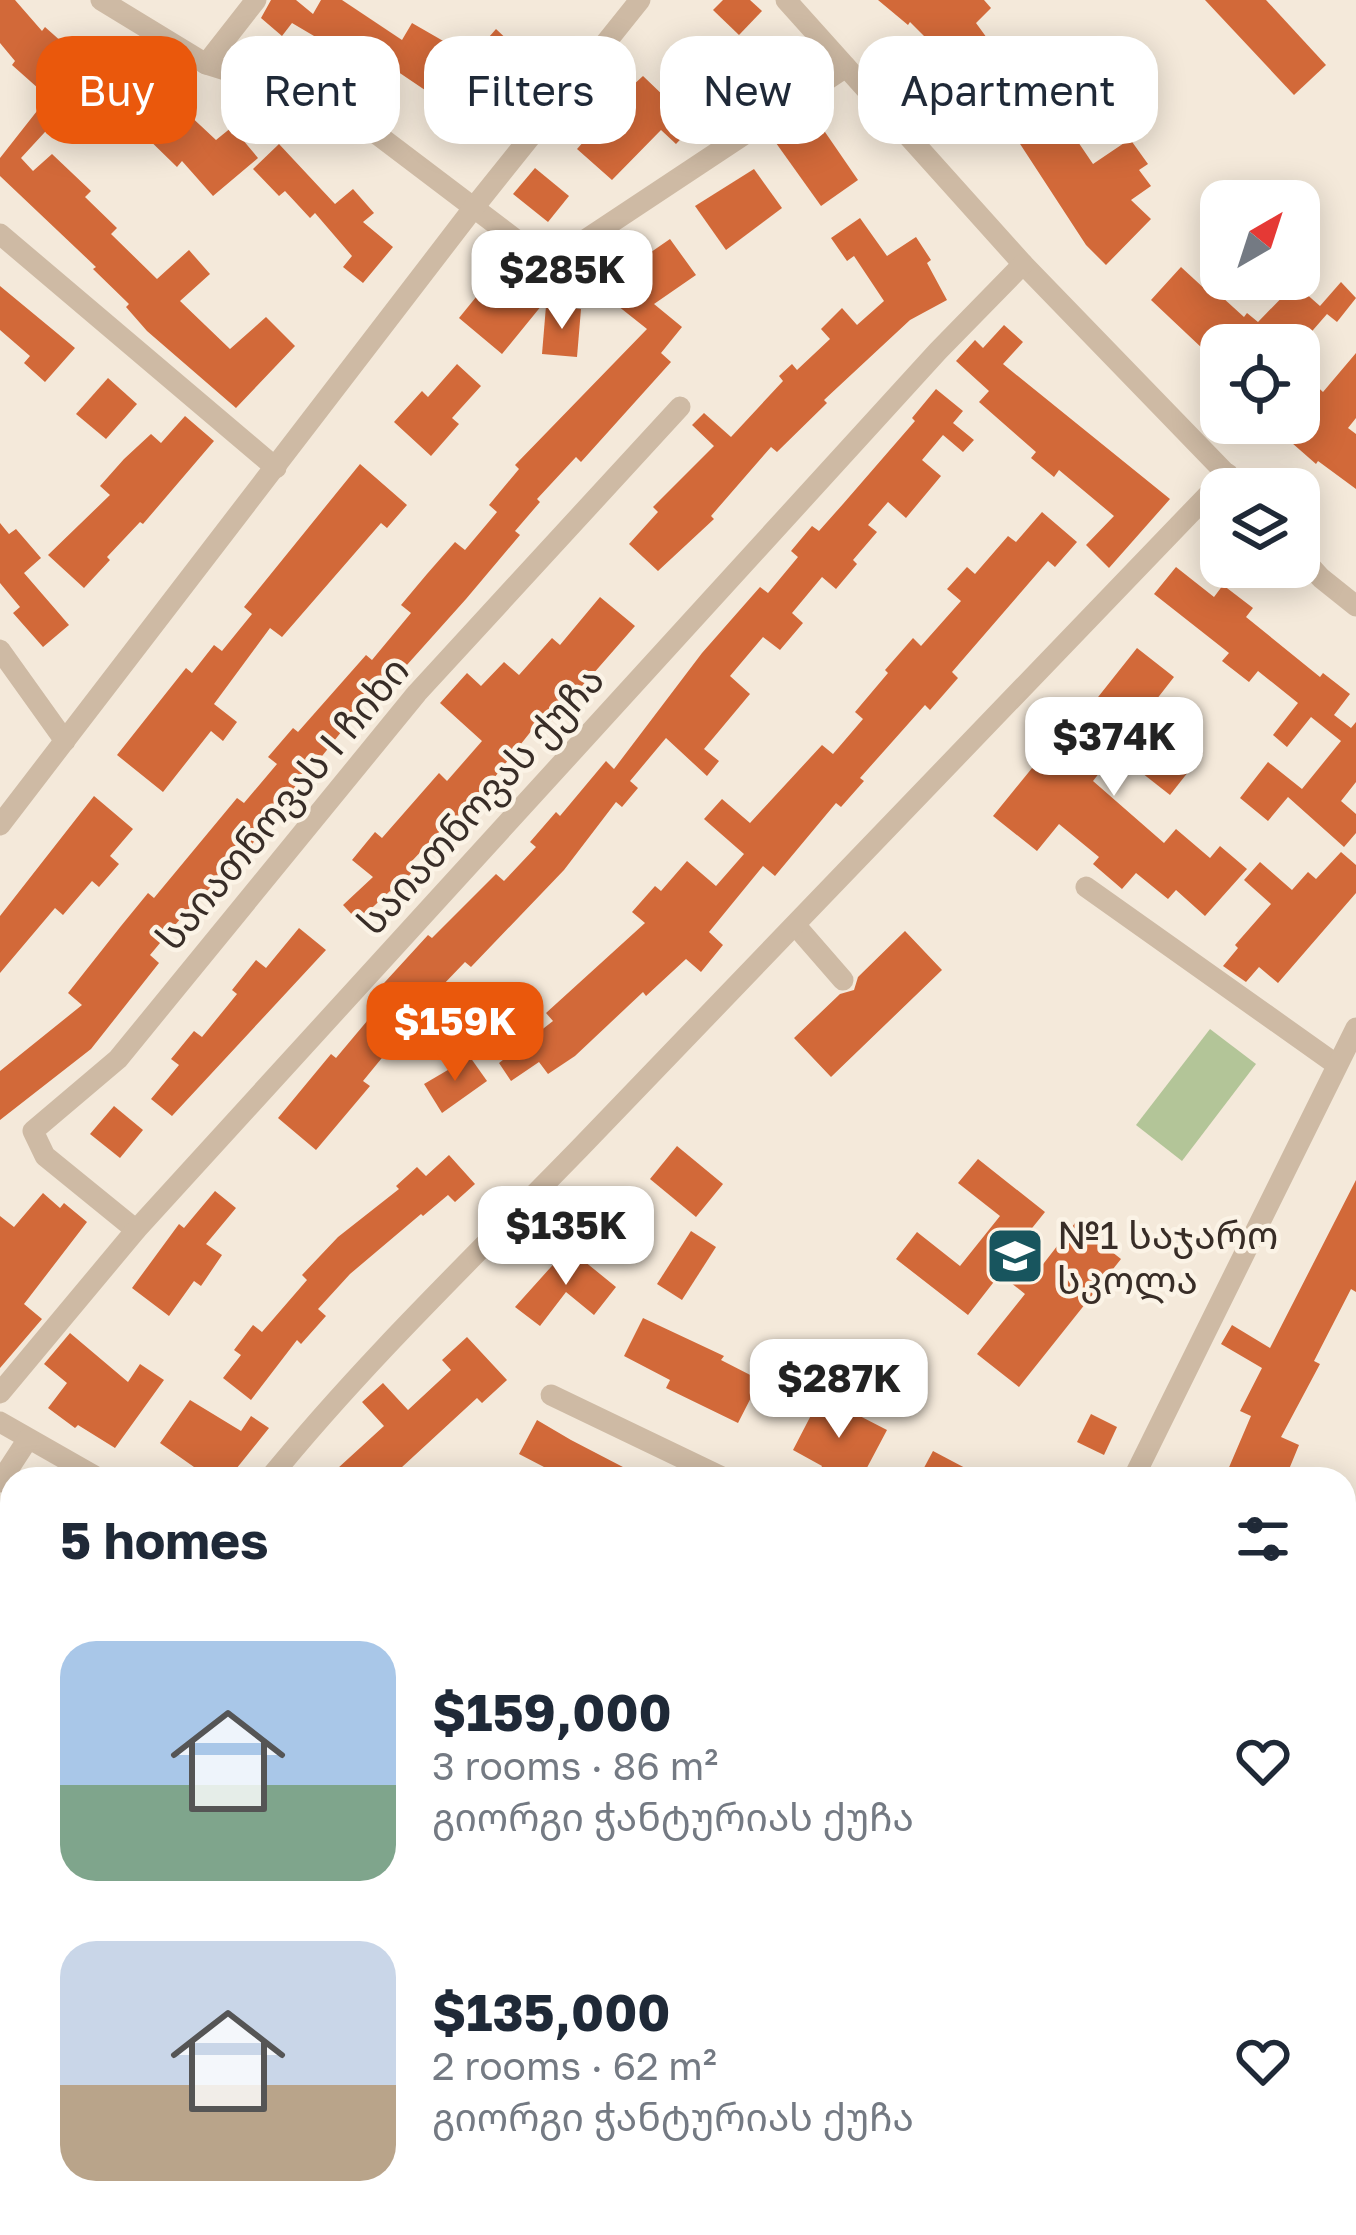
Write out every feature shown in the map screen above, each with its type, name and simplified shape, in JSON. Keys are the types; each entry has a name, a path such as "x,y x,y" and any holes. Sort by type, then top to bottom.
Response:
{"street":[{"path":"101,0 206,64 287,89 366,126 542,255 573,248 846,67"},
{"path":"206,64 256,0"},
{"path":"0,824 475,206 640,0"},
{"path":"786,0 1023,264 1220,468"},
{"path":"0,234 276,468"},
{"name":"საიათნოვას ქუჩა","path":"0,1393 136,1230 938,351 1023,264"},
{"name":"საიათნოვას I ჩიხი","path":"136,1230 45,1156 33,1131 118,1059 417,694 680,407"},
{"path":"279,1467 328,1406 422,1308 1200,516"},
{"path":"1320,577 1356,606"},
{"path":"0,650 65,741"},
{"path":"1086,887 1337,1065"},
{"path":"796,926 843,980"},
{"path":"1139,1467 1356,1028"},
{"path":"551,1395 701,1467"},
{"path":"0,1421 79,1467"},
{"path":"10,1467 28,1438"}],"green space":[{"path":"1210,1029 1256,1064 1182,1161 1136,1125"}],"building":[{"path":"0,0 15,0 42,31 45,27 55,36 36,36 36,86 12,65 15,61 0,43"},
{"path":"271,0 296,0 313,14 321,0 342,0 396,36 314,36 292,23 282,36 261,18"},
{"path":"723,0 750,0 762,11 739,35 713,10"},
{"path":"878,0 984,0 991,8 976,23 985,36 924,36 910,22 908,25"},
{"path":"1205,0 1266,0 1326,65 1294,95"},
{"path":"412,23 435,36 424,36 424,89 400,73 400,39"},
{"path":"643,76 660,92 660,131 612,180 577,149 581,144 636,144 636,82"},
{"path":"36,112 36,142 21,158 33,171 52,154 91,191 85,197 117,228 111,234 157,279 189,250 210,274 180,301 230,349 266,317 295,346 236,408 147,331 126,307 129,304 93,269 96,267 0,176 0,158"},
{"path":"197,122 216,140 221,136 221,144 246,144 258,158 213,196 182,161 177,167 153,144 197,144"},
{"path":"279,144 335,204 353,189 374,213 363,222 393,247 363,283 343,267 352,256 315,213 310,218 285,191 279,196 253,169"},
{"path":"777,144 833,144 858,180 821,206"},
{"path":"1020,144 1079,144 1093,164 1123,144 1134,144 1148,164 1139,170 1151,186 1131,200 1151,219 1106,265 1086,245"},
{"path":"535,168 569,196 548,222 513,194"},
{"path":"754,169 782,208 726,250 695,206"},
{"path":"860,218 887,256 916,237 947,300 910,320 824,400 827,403 777,452 771,447 711,516 714,519 658,571 629,544 658,512 653,507 714,446 692,425 704,413 731,437 783,381 779,376 792,364 797,370 830,339 821,329 842,308 857,325 884,301 854,256 847,261 831,238"},
{"path":"670,239 696,275 654,304 682,327 661,353 671,362 581,462 576,457 537,499 540,502 515,531 520,535 466,599 406,666 401,662 365,702 245,853 186,912 150,955 159,963 91,1049 0,1120 0,1071 82,1005 68,993 148,893 154,898 237,798 244,803 277,764 268,757 293,728 298,732 366,655 372,660 411,613 401,605 427,574 455,542 465,550 497,512 489,505 519,469 515,465 647,329 613,302 644,263 641,259"},
{"path":"506,251 546,272 540,281 549,287 538,305 542,305 502,354 459,318"},
{"path":"1181,267 1200,285 1200,300 1225,300 1244,317 1247,313 1258,322 1279,300 1313,300 1320,306 1341,282 1356,298 1337,322 1327,314 1318,324 1200,324 1200,346 1151,300"},
{"path":"0,286 75,348 45,382 24,363 30,356 0,330"},
{"path":"546,306 581,309 577,357 542,354"},
{"path":"1004,325 1023,342 1003,364 1170,499 1109,568 1086,545 1114,516 1059,470 1054,477 1031,458 1036,452 979,402 989,391 956,361 975,340 983,348"},
{"path":"1356,353 1356,418 1348,428 1356,434 1356,489 1293,444 1320,444 1320,389 1323,392"},
{"path":"457,364 481,386 452,418 459,424 431,456 394,422 422,391 428,397"},
{"path":"108,378 137,404 106,439 76,414"},
{"path":"936,389 963,411 953,423 974,440 963,452 943,435 922,460 941,476 906,518 888,502 868,525 877,532 836,589 822,577 792,613 803,623 780,650 763,637 730,676 750,694 704,749 719,761 707,776 666,738 630,781 638,788 622,807 616,802 564,870 471,967 465,962 391,1039 395,1042 363,1081 370,1086 316,1150 278,1118 331,1054 336,1058 383,1002 374,994 428,935 432,938 496,874 504,881 536,847 530,842 556,812 560,816 606,761 614,769 702,653 760,587 768,593 798,557 791,551 812,526 819,531 915,421 912,418"},
{"path":"185,416 214,441 84,588 48,555 110,495 100,486 124,459 151,434 161,443"},
{"path":"360,464 407,505 387,528 381,523 282,637 270,628 214,704 237,722 223,741 211,731 163,792 117,755 186,668 192,673 214,645 222,651 252,614 244,607"},
{"path":"1042,512 1077,542 1055,567 1048,561 952,672 958,678 930,710 925,705 860,778 864,781 841,807 836,803 775,876 763,866 709,932 723,945 701,972 686,959 575,1056 548,1074 539,1062 511,1081 499,1063 553,1021 546,1013 645,923 632,912 655,886 661,891 687,861 716,886 744,854 704,819 722,799 750,823 822,745 833,754 863,719 855,712 888,673 885,670 913,638 921,646 961,601 947,589 967,567 975,574 1008,536 1016,542"},
{"path":"0,523 9,534 16,529 41,558 24,573 69,625 43,647 13,613 20,607 0,583"},
{"path":"1176,567 1214,597 1227,588 1253,608 1246,617 1320,677 1323,673 1350,694 1334,715 1351,728 1356,722 1356,782 1341,801 1356,814 1356,833 1344,847 1288,797 1268,821 1240,798 1268,762 1302,789 1341,741 1311,717 1287,747 1273,735 1298,703 1258,671 1249,682 1222,661 1229,653 1154,594"},
{"path":"600,597 635,626 543,731 536,725 471,807 449,828 446,825 411,862 417,866 394,894 390,891 358,921 343,905 373,877 352,860 375,832 382,838 439,773 447,781 482,741 440,703 467,673 481,686 504,662 519,675 552,638 560,645"},
{"path":"1137,648 1174,677 1093,781 1164,843 1176,829 1210,858 1220,846 1247,869 1205,916 1176,890 1168,899 1136,873 1122,889 1093,864 1099,857 1059,824 1037,851 993,816 1050,746 1056,750"},
{"path":"1176,731 1203,753 1170,795 1142,773"},
{"path":"94,796 133,829 110,856 119,864 99,887 92,881 63,915 55,908 0,973 0,916"},
{"path":"1341,852 1356,865 1356,893 1278,983 1259,967 1246,982 1223,966 1271,904 1244,880 1260,862 1292,890 1308,872 1316,879"},
{"path":"299,928 326,950 172,1116 151,1099 179,1065 171,1059 194,1031 202,1037 237,994 232,990 256,960 266,968"},
{"path":"905,931 942,970 831,1077 794,1038 840,994 854,990 858,977"},
{"path":"470,1057 487,1081 442,1113 424,1084"},
{"path":"114,1106 143,1130 120,1158 90,1134"},
{"path":"677,1146 723,1184 696,1217 650,1179"},
{"path":"449,1155 475,1184 455,1202 448,1195 421,1214 350,1274 318,1309 326,1316 301,1344 297,1340 251,1400 223,1378 241,1355 234,1350 253,1325 262,1332 307,1280 302,1275 338,1237 399,1189 396,1186 417,1167 426,1176"},
{"path":"978,1159 1045,1212 1012,1253 1037,1272 1075,1223 1121,1259 1019,1387 977,1354 1025,1294 1000,1274 968,1315 896,1259 917,1232 960,1266 1000,1216 958,1183"},
{"path":"1356,1180 1356,1292 1351,1289 1314,1361 1320,1364 1281,1437 1299,1445 1290,1467 1229,1467 1251,1416 1240,1411 1262,1368 1221,1344 1232,1325 1270,1348"},
{"path":"215,1191 236,1208 206,1244 222,1255 201,1286 194,1281 169,1316 132,1288 179,1224 184,1228"},
{"path":"43,1193 87,1222 24,1304 42,1319 0,1368 0,1216 14,1227"},
{"path":"691,1231 716,1247 682,1300 657,1284"},
{"path":"568,1248 616,1287 594,1315 566,1292 540,1326 515,1307"},
{"path":"643,1318 724,1356 721,1360 760,1380 738,1423 666,1388 670,1380 624,1356"},
{"path":"70,1333 128,1382 140,1364 164,1380 115,1448 48,1408 67,1383 44,1364"},
{"path":"467,1337 507,1380 482,1403 477,1398 402,1467 339,1467 384,1426 362,1402 383,1383 408,1410 451,1370 442,1360"},
{"path":"821,1396 887,1430 867,1467 822,1467 793,1450"},
{"path":"190,1400 241,1431 251,1416 269,1428 238,1467 194,1467 160,1443"},
{"path":"1091,1414 1117,1427 1104,1455 1077,1442"},
{"path":"537,1420 623,1467 544,1467 519,1454"},
{"path":"933,1451 963,1467 924,1467"}],"place":[{"name":"№1 საჯარო სკოლა","path":"1015,1256"}]}
